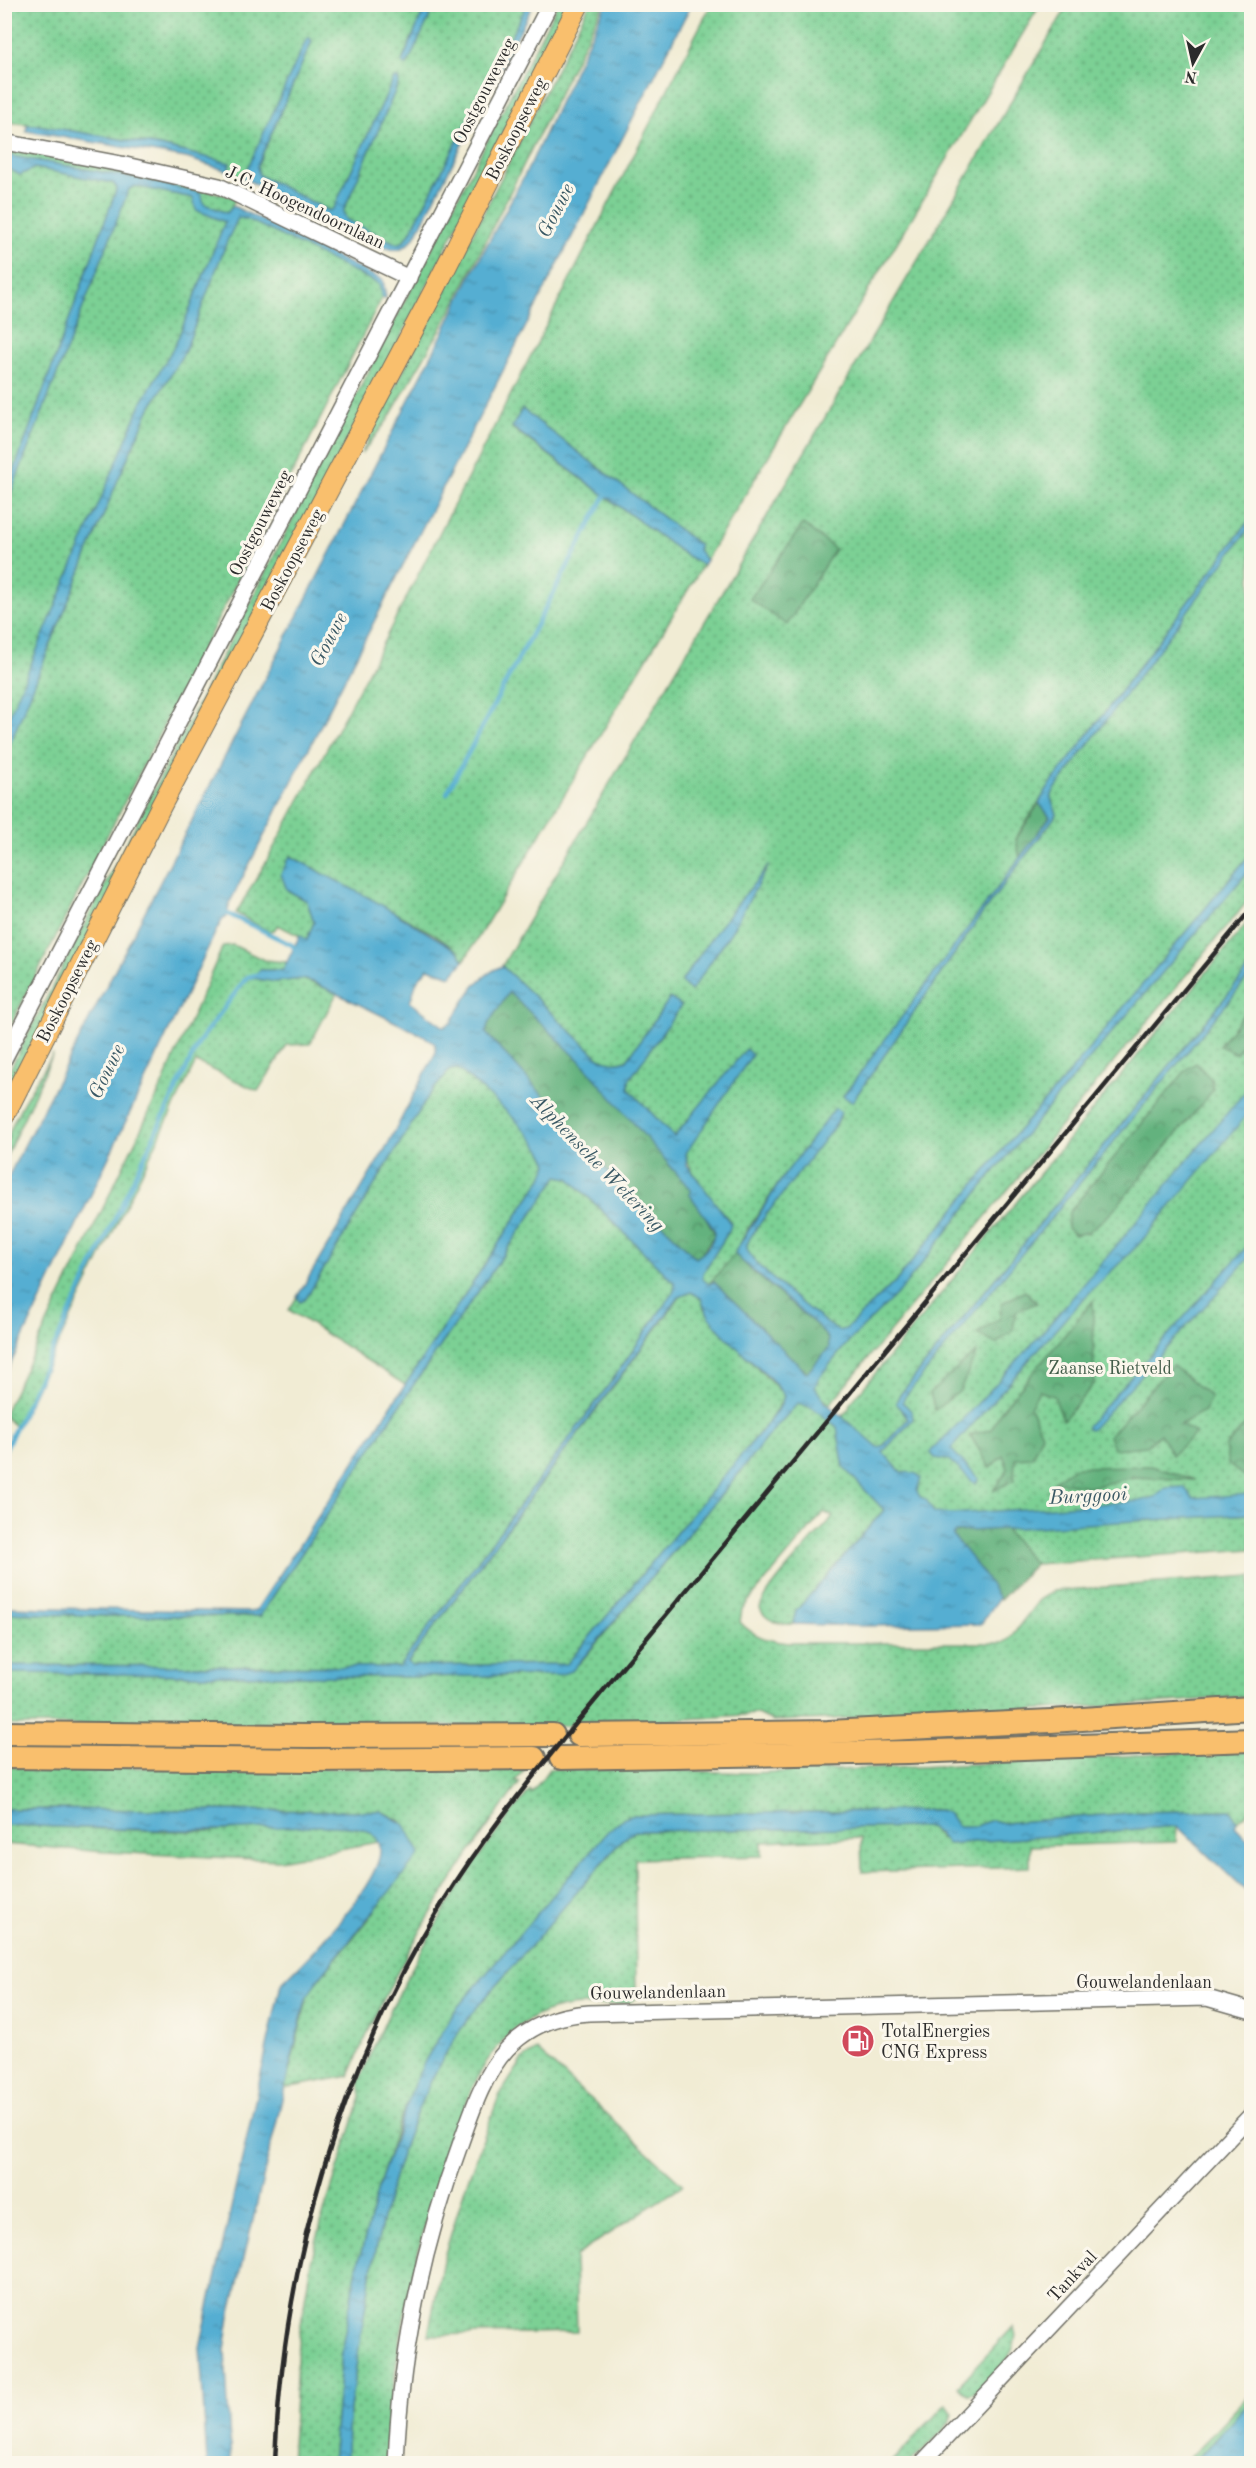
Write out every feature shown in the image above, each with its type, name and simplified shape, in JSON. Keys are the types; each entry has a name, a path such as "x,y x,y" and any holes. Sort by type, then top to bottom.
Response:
{"highway":[{"path":"579,1735 828,1732 1251,1708"},
{"path":"4,1733 308,1736 553,1735"},
{"path":"561,1758 908,1752 1251,1740"},
{"path":"4,1757 312,1760 534,1758"}],"main road":[{"name":"Boskoopseweg","path":"4,1116 167,795 435,289 579,4"}],"street":[{"name":"Oostgouweweg","path":"4,1059 550,4"},
{"name":"J.C. Hoogendoornlaan","path":"4,142 219,186 409,278"},
{"name":"Gouwelandenlaan","path":"396,2463 402,2385 411,2323 428,2244 451,2168 477,2100 497,2062 519,2038 542,2024 562,2016 589,2013 1207,1998 1251,2011"},
{"name":"Tankval","path":"921,2463 1251,2114"}],"green space":[{"path":"4,5 426,5 402,61 407,65 435,5 527,5 410,233 403,242 397,244 347,220 343,212 399,82 398,78 394,78 334,208 330,211 259,175 257,167 312,41 243,178 228,171 230,163 161,146 38,125 5,122"},
{"path":"557,5 568,5 410,319 5,1103 5,1079"},
{"path":"589,5 603,5 450,313 387,421 361,454"},
{"path":"711,5 1040,5 706,560 698,550 698,544 522,409 512,428 684,554 703,565 464,961 458,951 432,933 291,856 287,890 307,901 314,922 307,940 278,925 274,930 268,931 236,913 266,862 369,670"},
{"path":"1068,5 1251,5 1251,518 1047,789 1016,838 1020,858 852,1102 984,911 1057,814 1051,800 1053,792 1251,524 1251,853 1060,1084 1011,1139 898,1279 846,1329 838,1331 760,1267 751,1256 747,1245 757,1227 841,1116 785,1174 746,1232 735,1254 709,1284 702,1279 703,1273 729,1231 730,1220 704,1189 686,1153 746,1050 675,1138 629,1089 629,1080 681,1006 670,998 627,1060 610,1062 599,1058 502,966"},
{"path":"4,148 129,170 236,198 228,213 204,204 201,193 141,179 5,155"},
{"path":"5,167 20,175 35,168 113,183 117,188 5,496"},
{"path":"135,186 193,198 196,210 225,222 176,343 142,402 5,728 5,508 129,189"},
{"path":"238,218 247,218 379,284 382,298 5,1036 5,756 117,482 149,410 185,351"},
{"path":"803,524 835,549 787,625 750,599"},
{"path":"1039,803 1050,817 1020,858 1016,839"},
{"path":"1251,868 1251,897 830,1404 820,1396 815,1387 818,1379 848,1342 905,1285 993,1173"},
{"path":"1251,918 1251,966 899,1396 896,1403 908,1419 882,1447 878,1448 842,1417 850,1407 849,1405"},
{"path":"233,945 264,960 287,962 283,970 260,970 276,982 302,979 337,993 310,1044 287,1045 258,1091 196,1062 17,1428 5,1417 4,1413 160,1090 223,946"},
{"name":"Zaanse Rietveld","path":"1251,974 1251,1503 930,1519 877,1456 910,1418 900,1398"},
{"path":"509,992 562,1041 690,1189 715,1234 700,1256 696,1258 600,1163 556,1110 486,1033 488,1024"},
{"path":"1251,1004 1251,1034 1236,1053 1219,1046"},
{"path":"53,1054 5,1159 6,1146 15,1118"},
{"path":"1196,1063 1211,1079 1213,1090 1111,1213 1088,1232 1075,1235 1067,1228 1069,1212 1186,1070"},
{"path":"458,1069 522,1126 548,1163 542,1178 405,1385 289,1310 297,1297 300,1302 305,1300 429,1095 450,1070"},
{"path":"558,1176 569,1178 675,1283 674,1291 611,1382 399,1667 5,1665 5,1613 260,1616 412,1387"},
{"path":"735,1254 820,1328 828,1339 829,1348 807,1373 714,1282 709,1284"},
{"path":"1025,1291 1037,1303 1016,1311 1013,1330 996,1344 977,1334 1000,1318 1002,1303"},
{"path":"691,1292 701,1298 704,1309 721,1330 785,1396 768,1423 567,1664 412,1666 408,1662 680,1297"},
{"path":"1093,1301 1094,1384 1063,1420 1054,1396 1039,1391 1030,1407 1042,1434 1032,1457 1015,1458 1014,1480 993,1491 1008,1469 1003,1455 990,1468 970,1435 992,1429 1000,1412"},
{"path":"977,1351 960,1391 935,1410 930,1393"},
{"path":"1172,1365 1211,1397 1204,1411 1180,1425 1196,1433 1172,1455 1160,1434 1147,1446 1114,1449 1109,1436"},
{"path":"798,1403 813,1408 837,1427 844,1468 884,1510 796,1611 793,1624 774,1621 765,1616 760,1608 764,1599 781,1575 833,1517 824,1512 742,1609 740,1622 756,1635 789,1643 1003,1643 1009,1639 1039,1600 1053,1591 1251,1576 1251,1696 1012,1711 773,1721 757,1714 587,1726 5,1725 5,1673 398,1677 558,1675 580,1663 767,1437"},
{"path":"1251,1419 1251,1474 1243,1476 1228,1464 1225,1447"},
{"path":"1151,1466 1195,1480 1134,1477 1091,1487 1054,1481 1075,1467"},
{"path":"1251,1514 1251,1549 1035,1564 1004,1528"},
{"path":"1004,1528 1035,1564 1000,1600 953,1536 955,1532"},
{"path":"1251,1749 1251,1810 1237,1821 1231,1810 1141,1812 1004,1823 992,1820 975,1826 958,1826 947,1813 940,1810 634,1815 456,2009 426,2059 398,2125 357,2268 343,2342 332,2463 291,2464 298,2343 311,2262 324,2212 361,2097 359,2081 394,2004 433,1929 503,1823 530,1790 531,1794 549,1769 749,1773 920,1767"},
{"path":"5,1767 525,1769 515,1781 520,1782 447,1888 404,1960 384,1997 349,2076 285,2088 308,1996 316,1982 369,1919 417,1851 401,1821 381,1811 5,1809"},
{"path":"4,1825 210,1831 324,1825 364,1830 372,1833 379,1842 279,1860 105,1852 5,1844"},
{"path":"1177,1826 1176,1842 1030,1846 1030,1867 862,1872 861,1838 762,1842 762,1856 635,1859 636,1998 624,2003 577,2005 554,2009 525,2022 501,2042 492,2053 477,2079 454,2134 417,2255 401,2337 387,2463 347,2464 351,2402 367,2298 384,2212 410,2128 427,2088 472,2013 622,1840 635,1831 929,1827 947,1844"},
{"path":"537,2050 683,2185 575,2256 577,2332 428,2335 443,2260 465,2188 499,2096 523,2059"},
{"path":"1013,2327 1016,2335 1014,2345 1001,2368 983,2386 968,2394 958,2386"},
{"path":"1251,2393 1251,2401 1193,2463 1184,2464"},
{"path":"946,2404 953,2414 941,2433 910,2463 890,2463"}],"water":[{"name":"Gouwe","path":"606,4 691,5 230,902 226,918 217,929 5,1376 5,1183 471,275 531,163"},
{"path":"426,5 435,5 407,65 404,65 402,62"},
{"path":"527,5 533,5 416,235 404,247 392,249 380,246 243,178 307,38 310,38 312,41 257,166 259,175 329,211 334,208 394,78 398,78 399,82 343,212 347,220 397,244 403,242 410,233"},
{"path":"27,125 160,146 230,163 228,171 186,158 26,131"},
{"path":"5,155 141,179 201,193 204,204 227,213 233,206 383,280 386,298 382,298 379,284 247,219 238,218 185,351 149,410 117,482 5,756 6,723 142,402 176,343 225,222 196,210 193,198 135,186 129,189 5,508 5,496 117,188 113,183 35,168 20,175 5,167"},
{"path":"522,409 699,545 698,550 706,560 703,565 684,554 512,427"},
{"path":"1251,518 1251,524 1245,534 1053,792 1051,799 1057,814 984,911 852,1102 843,1096 1050,817 1039,803 1047,789"},
{"path":"1251,853 1251,868 993,1173 901,1290 848,1342 818,1379 815,1387 824,1401 878,1448 882,1447 908,1419 896,1403 899,1396 1251,966 1251,974 904,1398 903,1402 912,1412 913,1419 883,1452 901,1472 915,1473 921,1478 917,1491 920,1497 926,1499 934,1513 951,1514 1139,1501 1155,1497 1166,1488 1184,1487 1193,1498 1251,1494 1251,1514 955,1532 953,1536 982,1572 999,1598 981,1624 863,1626 793,1624 796,1611 884,1510 844,1468 837,1427 813,1408 798,1403 572,1671 558,1675 398,1677 5,1673 5,1665 399,1667 611,1382 674,1291 675,1283 569,1178 558,1176 412,1387 260,1616 5,1613 5,1607 250,1612 257,1609 542,1178 548,1164 534,1140 509,1114 458,1069 450,1070 429,1095 305,1300 300,1302 297,1297 388,1144 436,1052 435,1044 424,1036 313,982 302,979 276,982 251,978 260,970 283,970 300,935 307,940 314,922 307,901 287,890 281,874 290,856 375,901 458,951 464,961 451,976 428,968 417,981 410,1002 444,1027 451,1023 478,983 502,966 599,1058 610,1062 627,1060 670,998 681,1006 629,1080 629,1089 674,1137 746,1049 752,1055 686,1153 687,1165 731,1224 703,1273 702,1279 709,1284 714,1282 807,1373 829,1348 828,1339 820,1328 735,1254 785,1174 835,1108 841,1112 837,1123 757,1227 747,1248 760,1267 773,1279 838,1331 846,1329 898,1279 1011,1139 1060,1084","holes":["509,992 583,1064 690,1189 690,1195 714,1229 712,1242 699,1256 696,1258 600,1163 556,1110 486,1033 488,1024","691,1292 701,1298 707,1312 727,1338 764,1372 784,1396 781,1405 768,1423 567,1664 412,1666 408,1662 679,1297"]},
{"path":"769,865 731,932 691,991 681,982 719,927"},
{"path":"1251,1085 1251,1110 1139,1244 1079,1303 951,1449 979,1479 975,1484 949,1460 935,1458 930,1452 973,1409 1055,1318"},
{"path":"1251,1242 1251,1255 1230,1279 1091,1430 1087,1429 1087,1426"},
{"path":"5,1809 381,1811 405,1825 420,1854 316,1982 305,2003 230,2316 225,2350 231,2463 207,2463 200,2347 281,1984 325,1938 359,1896 372,1875 379,1857 379,1843 366,1830 340,1826 183,1830 5,1825"},
{"path":"940,1810 947,1813 958,1826 975,1826 992,1820 1004,1823 1141,1812 1231,1810 1237,1821 1235,1826 1251,1843 1251,1896 1177,1826 947,1844 937,1832 929,1827 635,1831 622,1840 472,2013 427,2088 410,2128 384,2212 367,2298 351,2402 347,2463 332,2463 343,2342 357,2268 379,2185 414,2084 456,2009 607,1832 622,1819 634,1815"},
{"path":"1251,2401 1251,2463 1193,2463"}],"waterway":[{"path":"447,793 605,496"},
{"name":"Alphensche Wetering","path":"224,912 292,945 297,952"},
{"path":"4,1452 199,1042 247,977 261,974"}],"railway":[{"path":"275,2464 280,2390 290,2316 304,2243 323,2172 346,2102 374,2033 406,1967 443,1902 516,1798 564,1738 1252,908"}],"place":[{"name":"TotalEnergies CNG Express","path":"858,2041"}],"water label":[{"name":"Burggooi","path":"1088,1495"}]}
